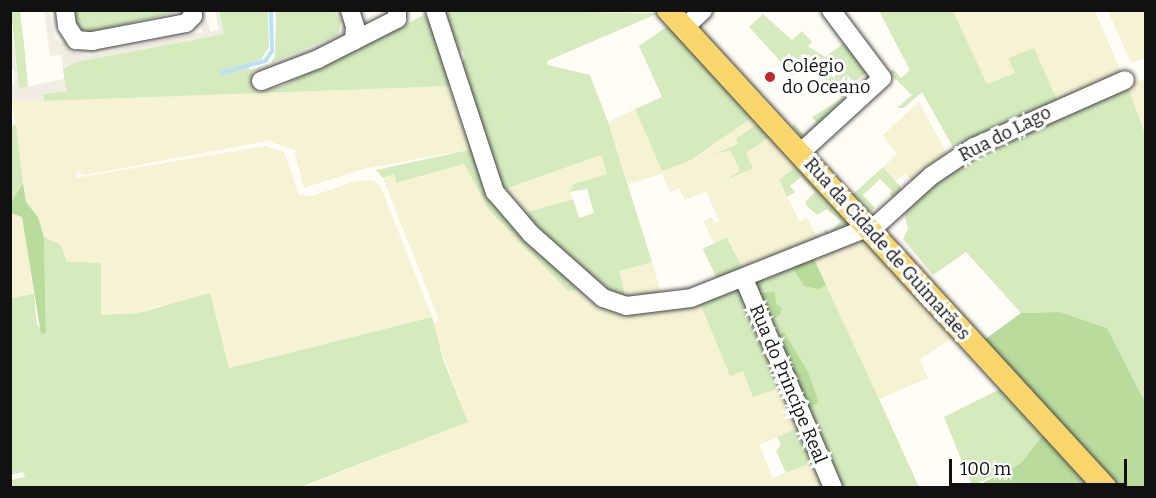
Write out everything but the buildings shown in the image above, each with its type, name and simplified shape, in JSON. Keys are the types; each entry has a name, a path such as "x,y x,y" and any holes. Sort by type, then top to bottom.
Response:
{"main road":[{"name":"Rua da Cidade de Guimarães","path":"668,10 1106,488"}],"street":[{"path":"65,10 67,26 76,40 92,41 186,22 193,16 192,10"},
{"path":"350,10 355,26 354,41"},
{"path":"261,81 354,41 397,19 397,10"},
{"name":"Rua do Lago","path":"435,10 495,192 531,234 591,289 613,303 652,304 691,298 869,230 931,176 974,147 1125,80"},
{"path":"684,28 703,10"},
{"path":"800,153 882,78 831,10"},
{"name":"Rua do Princípe Real","path":"744,279 833,488"}],"shaded area":[{"path":"10,11 19,88 64,79 67,91 43,94 44,101 12,102 11,85 15,84 14,70 11,70"},
{"path":"44,11 49,11 55,37 61,44 67,39 75,44 71,51 89,56 202,32 198,11 212,11 204,12 211,32 219,30 215,11 219,11 224,34 75,62 63,69 61,55 50,56"},
{"path":"334,11 341,11 347,23 340,39 253,75 252,71 338,35 343,24"},
{"path":"953,11 1095,11 1122,74 1058,102 1033,48 1015,73 987,84"},
{"path":"1108,11 1145,11 1145,58 1131,63"},
{"path":"1145,79 1145,134 1127,84"},
{"path":"455,86 473,149 363,169 304,188 294,150 268,141 85,175 77,172 75,178 265,146 284,152 299,195 312,196 356,181 372,180 380,185 432,317 228,368 161,305 138,313 100,315 67,262 61,245 44,237 38,217 26,202 12,102"},
{"path":"919,102 947,154 914,183 905,173 896,181 883,167 897,154 883,135"},
{"path":"635,109 662,171 699,155 753,117 798,165 779,181 800,222 806,216 819,241 744,272 728,237 714,243 703,221 712,217 715,223 719,221 706,191 685,200 679,188 670,192 662,174 628,184 608,122"},
{"path":"601,155 607,174 574,184 570,192 573,199 521,214 502,191"},
{"path":"464,164 489,210 581,289 590,302 622,311 678,309 700,303 730,375 743,371 783,387 800,427 759,445 773,478 815,461 826,488 301,488 468,422 435,334 434,325 439,320 383,178 394,174 397,183"},
{"path":"11,213 22,216 34,294 11,298"},
{"path":"864,237 954,336 920,360 928,378 879,399 813,257"},
{"path":"652,262 662,296 625,297 620,271"}],"green space":[{"path":"219,10 268,11 269,47 261,60 246,64 250,70 271,63 275,57 276,11 334,11 342,18 338,35 253,71 258,92 282,86 424,15 435,25 455,86 44,101 43,94 66,91 63,69 75,62 223,34"},
{"path":"441,10 659,13 547,61 548,65 590,75 608,122 652,262 620,271 625,297 608,289 521,214 573,199 579,218 594,213 587,189 569,192 574,184 607,174 601,155 506,189 498,180 461,64 465,58 463,51 455,50"},
{"path":"11,11 20,11 24,44 28,87 19,89"},
{"path":"73,11 181,11 87,33 76,26"},
{"path":"879,11 953,11 987,84 1015,73 1008,58 1034,48 1058,102 954,149 922,92 904,108 897,108 912,95 889,73 893,69 901,78 910,70"},
{"path":"763,14 792,40 802,31 812,42 808,46 825,57 847,41 871,69 855,82 859,90 807,136 800,136 792,127 794,124 804,135 817,123 812,117 842,98 815,73 828,61 825,58 815,67 810,62 793,75 749,27"},
{"path":"669,25 753,117 691,160 662,171 635,109 662,97 639,46"},
{"path":"1127,84 1145,134 1145,402 1107,328 1060,312 1021,313 966,252 933,275 903,239 908,229 905,215 908,205 962,162"},
{"path":"759,123 771,136 746,153 753,168 724,181 740,171 730,150 713,155 738,144 736,139"},
{"path":"16,125 23,183 11,202 11,126"},
{"path":"473,149 483,188 581,289 568,291 489,210 464,164 396,183 394,174 383,178 376,170"},
{"path":"798,165 854,227 827,237 824,229 830,232 841,221 827,209 817,215 806,205 805,202 815,192 801,177 790,186 795,192 787,197 779,180"},
{"path":"883,167 904,191 894,199 890,194 892,191 880,179 863,195 875,208 870,212 853,194"},
{"path":"23,183 26,202 38,217 44,237 46,333 41,334 22,217 11,213 11,202"},
{"path":"44,237 61,245 67,262 101,263 101,315 138,313 210,293 229,368 432,317 443,359 468,422 301,487 11,488 11,480 25,477 23,472 11,475 11,298 34,294 37,325 46,333"},
{"path":"727,237 744,272 720,284 703,249"},
{"path":"813,257 919,487 842,487 773,339 755,280"},
{"path":"813,257 826,285 819,289 804,286 791,265"},
{"path":"765,276 760,293 775,292 776,304 782,308 780,315 767,324 752,287 755,280"},
{"path":"735,290 740,291 783,387 753,397 743,371 730,376 700,303"},
{"path":"1060,312 1107,328 1145,402 1145,487 1112,487 984,340 1021,313"},
{"path":"784,332 808,372 817,397 818,402 809,410 773,339"},
{"path":"1004,387 1046,431 1021,463 972,486 944,417"},
{"path":"800,427 815,461 786,473 776,451 781,444 777,437"},
{"path":"1046,431 1097,487 973,488 1021,463"}],"waterway":[{"path":"221,73 265,61 272,51 271,10"}],"place":[{"name":"Colégio do Oceano","path":"770,77"}]}
